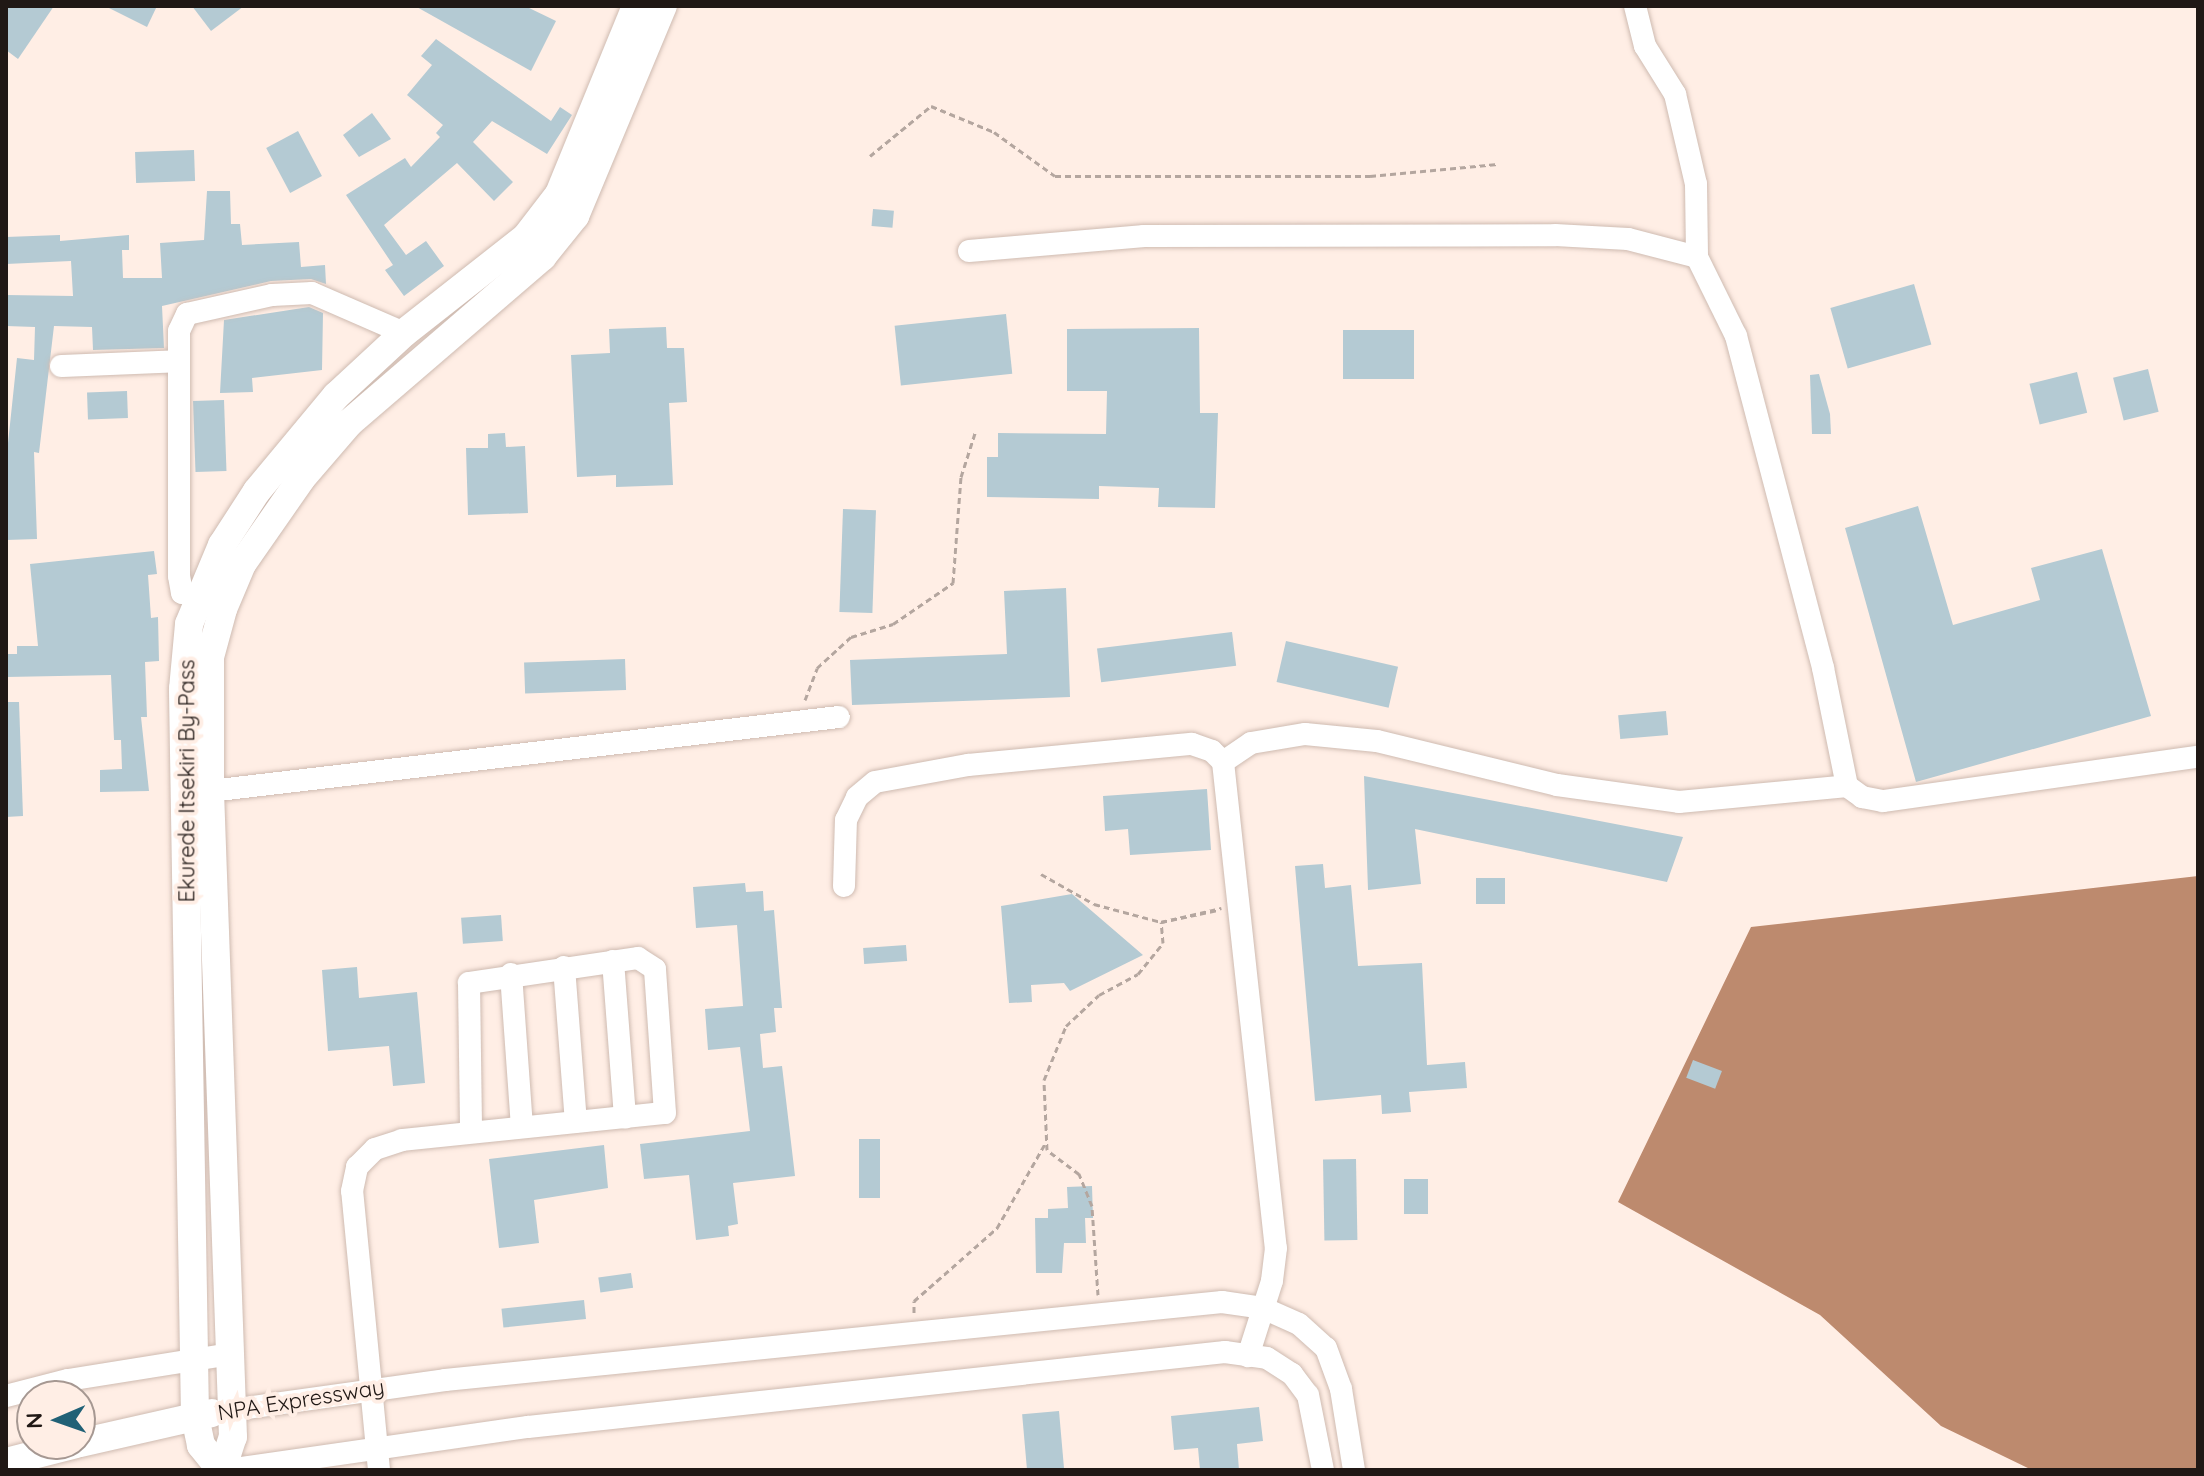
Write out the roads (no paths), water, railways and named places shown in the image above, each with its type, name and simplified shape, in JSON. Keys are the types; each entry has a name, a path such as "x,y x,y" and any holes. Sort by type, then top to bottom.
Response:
{"main road":[{"name":"Ekurede Itsekiri By-Pass","path":"223,1470 201,1445 195,1416 183,689 189,624 198,596 222,545 257,491 336,396 404,333 526,237 559,194 636,6"},
{"name":"Ekurede Itsekiri By-Pass","path":"223,1470 233,1437 210,791 210,657 242,564 301,479 349,423 533,266 575,216 663,6"},
{"name":"NPA Expressway","path":"96,1440 232,1410"}],"street":[{"path":"1635,6 1645,46 1675,94 1696,184 1697,257 1736,336 1823,668 1847,786"},
{"path":"969,251 1144,236 1555,235 1628,239 1697,257"},
{"path":"198,596 182,593 179,576 178,361 179,331 187,314 272,295 312,293 404,333"},
{"path":"61,366 178,361"},
{"path":"210,791 839,717"},
{"path":"1223,762 1251,743 1305,734 1377,741 1557,785 1679,802 1847,786 1862,797 1883,801 2198,757"},
{"path":"844,886 846,820 857,797 875,782 968,765 1192,744 1212,751 1223,762 1276,1248 1263,1308 1248,1356"},
{"path":"379,1470 352,1191 357,1167 375,1149 402,1140 661,1115 667,1107 655,969 643,959 613,961 478,978 467,986 471,1132"},
{"path":"613,961 625,1118"},
{"path":"564,967 576,1122"},
{"path":"511,974 522,1127"},
{"name":"NPA Expressway","path":"232,1410 370,1389 524,1372 1222,1302 1263,1308 1299,1324 1326,1348 1341,1389 1354,1470"},
{"path":"223,1470 528,1427 1225,1352 1267,1358 1292,1374 1308,1395 1323,1470"},
{"path":"6,1396 193,1358 230,1354"}]}
